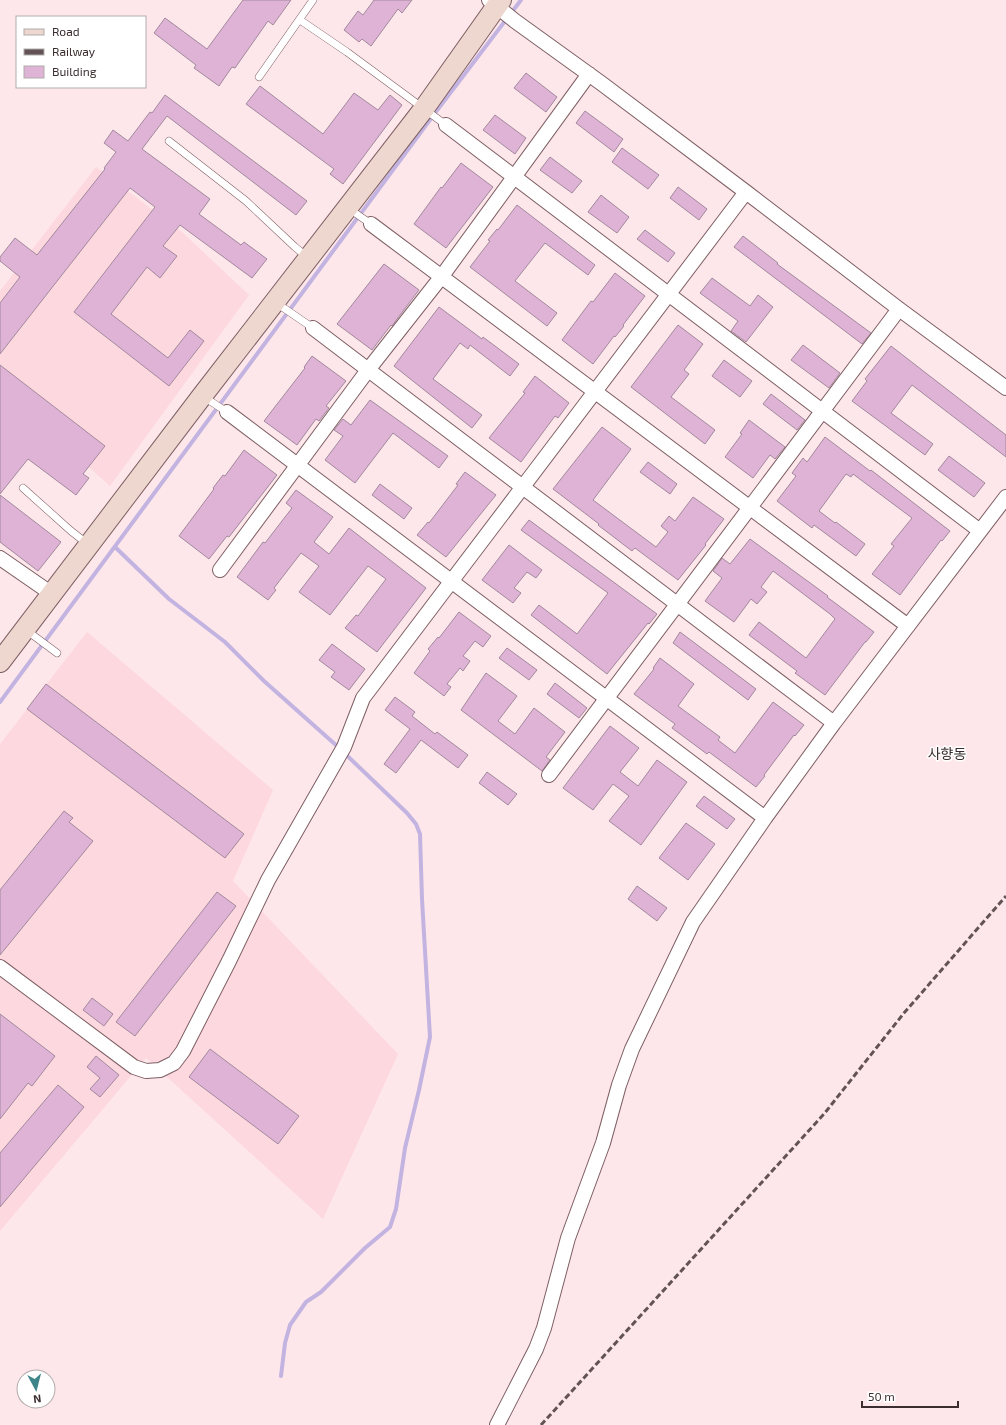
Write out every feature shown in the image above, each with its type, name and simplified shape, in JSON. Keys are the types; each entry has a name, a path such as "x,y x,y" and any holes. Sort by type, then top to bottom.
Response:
{"street":[{"path":"0,662 33,635 52,594 89,545 280,306 309,258 352,210 502,8 898,309 1006,388"},
{"path":"220,570 368,370 442,276 589,74"},
{"path":"443,123 980,531"},
{"path":"0,967 134,1067 146,1071 160,1070 174,1063 183,1051 268,880 341,751 363,698 746,192"},
{"path":"369,222 908,626"},
{"path":"549,775 898,309"},
{"path":"313,328 834,724"},
{"path":"225,411 764,818"},
{"path":"497,1425 536,1349 544,1328 568,1238 603,1143 619,1085 632,1049 693,922 764,818 1006,497"},
{"path":"0,558 52,594"}],"lane":[{"path":"259,77 313,0"},
{"path":"300,20 347,52 426,112 443,123"},
{"path":"169,141 246,201 295,247 309,258"},
{"path":"352,210 369,222"},
{"path":"280,306 313,328"},
{"path":"206,399 225,411"},
{"path":"24,488 89,545"},
{"path":"33,635 57,653"}],"shaded area":[{"path":"96,167 182,232 249,295 110,486 91,469 0,398 0,291"},
{"path":"87,632 273,790 233,881 398,1054 323,1219 146,1058 0,1231 0,744"}],"building":[{"path":"243,0 291,0 273,25 268,21 235,68 232,67 219,86 194,68 196,65 154,33 165,18 207,49"},
{"path":"374,0 412,0 402,13 398,9 371,46 362,39 359,42 344,30 358,11 363,15"},
{"path":"526,73 557,97 546,112 514,88"},
{"path":"260,86 323,134 354,93 378,110 390,95 402,105 343,184 330,174 334,169 246,104"},
{"path":"165,95 307,201 296,215 167,116 142,149 210,199 199,214 241,245 244,242 267,259 252,278 180,225 163,246 177,256 160,278 147,267 111,314 168,358 190,330 204,341 169,386 74,312 155,207 130,188 0,354 0,303 20,277 0,261 0,257 15,238 37,255 105,169 104,168 116,152 104,143 113,130 128,141"},
{"path":"585,111 623,139 614,152 576,123"},
{"path":"495,115 526,138 515,154 483,130"},
{"path":"622,148 659,175 648,189 612,162"},
{"path":"550,157 582,181 572,193 540,170"},
{"path":"461,163 493,187 446,248 414,224"},
{"path":"678,187 707,209 699,220 670,198"},
{"path":"601,195 629,217 617,233 588,212"},
{"path":"517,205 595,265 588,275 545,243 515,281 557,313 547,326 470,267 490,241 488,240 497,229 498,230"},
{"path":"645,230 675,253 668,262 637,239"},
{"path":"743,236 778,263 777,264 871,333 862,344 734,247"},
{"path":"384,264 419,290 372,350 337,324"},
{"path":"615,273 645,296 623,325 624,326 615,337 614,336 593,364 562,340 591,301 593,302"},
{"path":"712,278 750,306 758,295 773,307 746,342 731,331 738,321 700,293"},
{"path":"439,307 519,364 510,376 470,345 468,349 460,343 433,379 482,415 472,428 394,366"},
{"path":"678,325 703,344 684,370 689,374 671,397 715,430 705,444 631,387"},
{"path":"803,345 840,373 829,388 791,360"},
{"path":"891,346 1006,435 1006,457 912,385 891,413 933,444 925,455 852,401 867,381 865,379"},
{"path":"312,356 346,381 326,406 329,408 319,421 316,419 297,445 264,421 305,368 304,367"},
{"path":"724,360 752,381 740,397 712,376"},
{"path":"0,365 105,446 83,474 89,478 76,495 28,459 0,494"},
{"path":"535,376 569,403 558,418 555,416 521,462 489,438 525,393 523,392"},
{"path":"771,394 805,420 797,430 763,404"},
{"path":"370,400 448,456 439,468 393,433 355,483 325,460 343,436 334,430 343,419 351,425"},
{"path":"749,420 785,447 775,459 770,455 753,478 725,457 742,434 740,433"},
{"path":"602,427 631,449 593,500 656,547 668,532 661,526 669,516 675,521 693,497 724,519 705,544 706,545 678,580 635,548 632,551 553,489"},
{"path":"825,437 870,471 871,470 950,531 942,541 941,540 900,595 872,574 894,546 891,544 912,518 853,474 851,477 846,474 819,511 865,544 856,556 814,525 812,528 777,501 796,476 792,473 803,458 807,462"},
{"path":"244,450 277,475 229,537 227,536 209,559 179,536 214,489 213,488 223,475 225,476"},
{"path":"949,456 985,483 974,497 938,470"},
{"path":"648,462 677,484 670,494 640,472"},
{"path":"465,472 496,495 446,557 417,535 428,522 429,523 458,485 456,484"},
{"path":"380,484 412,508 404,519 372,495"},
{"path":"296,490 333,517 314,542 329,554 349,528 426,588 377,652 345,628 356,615 358,616 386,579 368,566 330,615 299,592 319,566 301,553 274,588 276,590 268,600 237,577 263,542 265,543 292,508 286,503"},
{"path":"0,495 61,542 38,571 0,542"},
{"path":"529,520 657,614 607,674 531,615 539,605 577,634 608,593 521,530"},
{"path":"750,539 874,632 825,695 795,673 797,671 749,635 759,622 806,658 835,619 830,614 773,571 761,587 767,592 757,604 751,599 734,622 705,601 722,578 713,571 722,558 730,564"},
{"path":"509,545 542,570 536,578 527,572 514,588 521,593 513,603 482,580"},
{"path":"459,612 491,636 483,647 475,641 463,656 470,661 463,671 460,668 447,684 451,687 444,696 414,673 430,651 428,649 438,637 439,638"},
{"path":"680,632 756,689 748,700 673,643"},
{"path":"332,644 365,669 349,690 331,677 335,672 319,660"},
{"path":"507,648 537,670 529,680 499,658"},
{"path":"660,658 694,684 678,706 720,737 718,740 735,753 773,702 804,725 795,736 794,735 756,787 709,752 707,754 672,728 675,724 634,694 654,669 653,668"},
{"path":"486,673 517,696 498,721 515,734 534,708 565,732 546,757 550,760 542,771 461,710"},
{"path":"555,683 587,708 579,718 547,694"},
{"path":"46,684 244,834 225,858 27,709"},
{"path":"395,697 415,712 412,716 435,734 437,732 468,755 458,768 421,740 396,773 384,764 410,729 385,710"},
{"path":"610,726 639,748 620,772 638,786 657,760 687,782 641,845 609,821 629,796 613,784 593,810 563,788"},
{"path":"487,772 517,794 508,805 479,783"},
{"path":"704,796 735,819 727,829 696,806"},
{"path":"64,811 73,818 69,822 93,841 0,955 0,890"},
{"path":"686,823 715,844 688,880 659,858"},
{"path":"637,886 667,908 657,921 628,899"},
{"path":"217,892 236,906 135,1036 116,1022"},
{"path":"92,998 113,1014 104,1026 83,1010"},
{"path":"0,1014 55,1056 32,1086 28,1083 0,1119"},
{"path":"210,1049 299,1116 278,1144 189,1077"},
{"path":"96,1056 119,1075 100,1097 90,1089 100,1078 87,1067"},
{"path":"58,1085 84,1107 0,1207 0,1153"}],"waterway":[{"path":"0,702 435,113 521,0"},
{"path":"115,547 169,599 225,642 264,681 337,746 407,813 416,824 420,834 422,899 430,1037 405,1148 396,1209 390,1227 365,1248 321,1292 306,1302 290,1325 285,1343 281,1376"}],"railway":[{"path":"541,1425 824,1114 904,1013 1006,896"}],"district":[{"name":"사향동","path":"947,753"}]}
